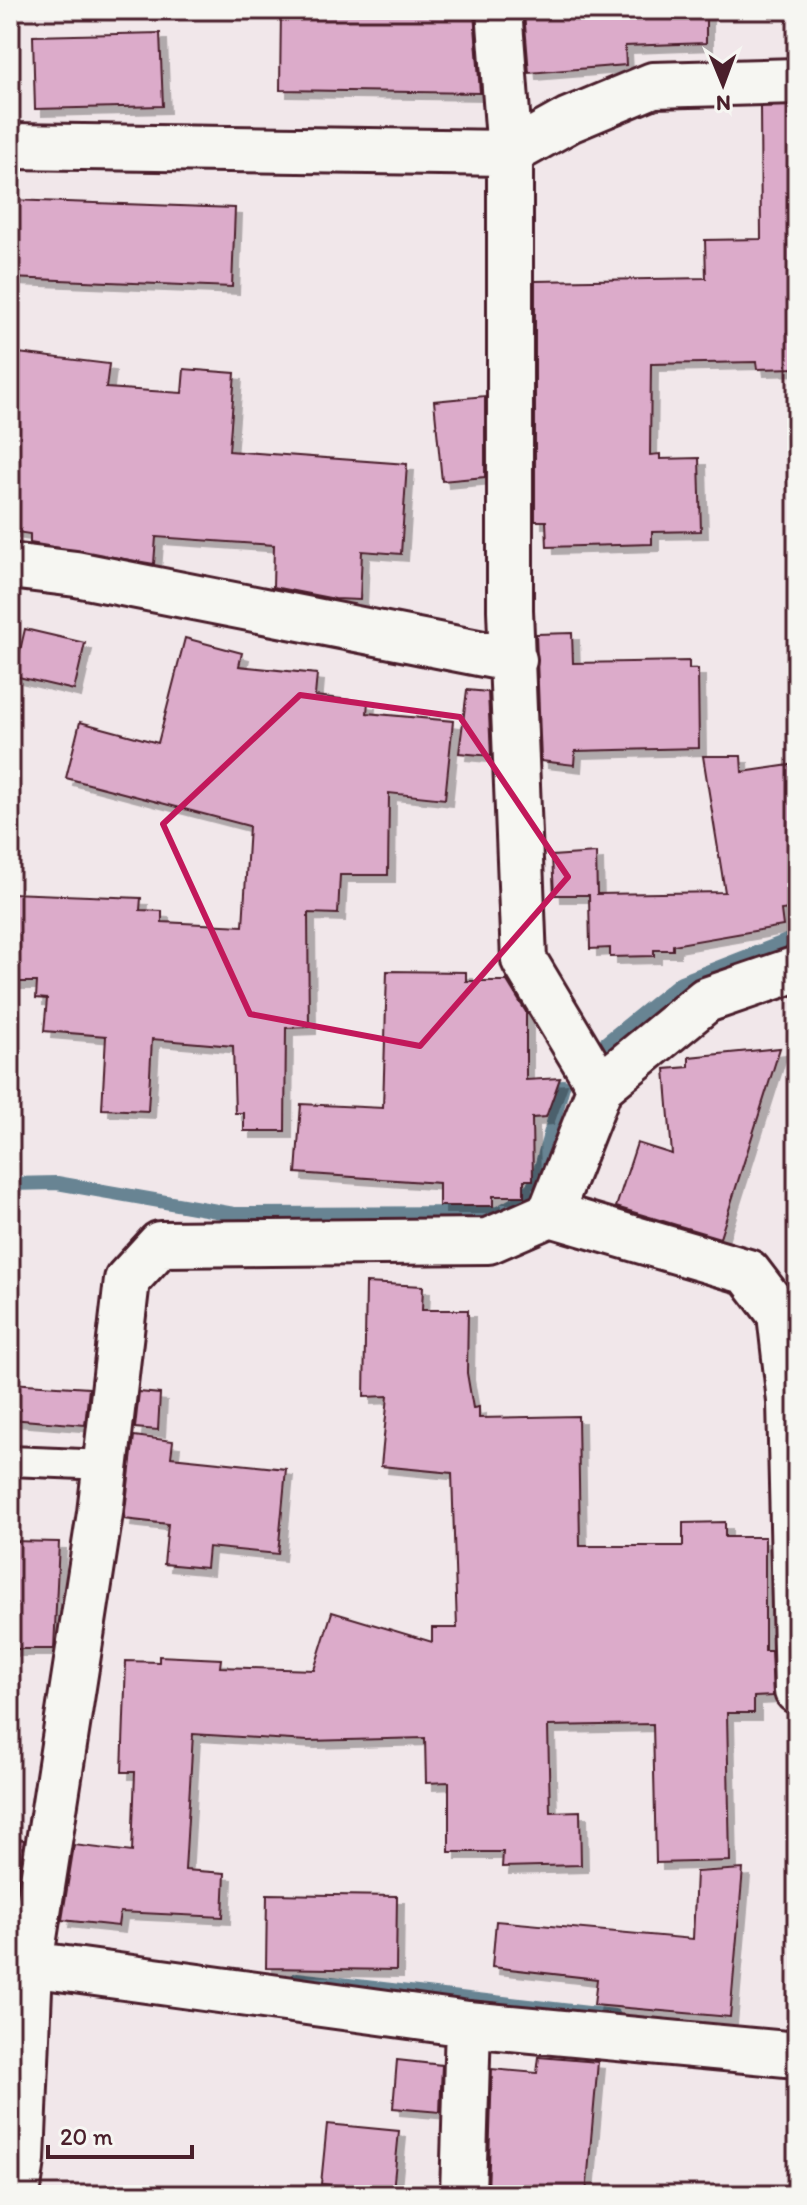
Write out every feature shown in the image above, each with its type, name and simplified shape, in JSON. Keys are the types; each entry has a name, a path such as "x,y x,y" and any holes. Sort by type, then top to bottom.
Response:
{"street":[{"path":"499,10 510,153 510,610 524,960 600,1087"},
{"path":"10,146 510,153 569,120 653,85 797,81"},
{"path":"10,566 76,574 514,660"},
{"path":"550,1214 600,1087 706,1000 797,969"},
{"path":"17,2195 33,1943 106,1465 127,1280 160,1244 488,1241 550,1214 748,1272 780,1314 794,1401 797,1691"},
{"path":"33,1943 468,2024 797,2055"},
{"path":"463,2195 468,2024"}],"lane":[{"path":"10,1461 106,1465"}],"highlighted area":[{"path":"300,695 460,717 568,877 420,1046 250,1014 163,824"}],"building":[{"path":"281,10 474,12 480,93 280,90"},
{"path":"530,10 706,10 706,43 625,46 626,65 529,73 524,13 530,13"},
{"path":"160,33 163,106 35,109 33,36"},
{"path":"797,106 797,368 757,369 756,362 651,364 650,455 660,454 660,459 699,458 701,531 652,532 652,544 547,547 546,521 535,521 535,281 706,278 705,240 761,239 760,107"},
{"path":"10,200 235,208 232,287 10,278"},
{"path":"10,352 109,364 106,388 182,393 184,369 235,373 229,451 407,464 401,554 362,551 360,600 335,599 273,587 274,545 156,537 154,564 30,543 30,534 10,531"},
{"path":"485,396 485,477 442,481 434,401"},
{"path":"25,629 85,643 74,690 14,676"},
{"path":"572,633 573,663 689,661 689,669 698,669 699,748 575,751 574,765 541,761 536,634"},
{"path":"185,638 242,653 239,666 317,674 315,696 368,702 367,713 453,721 445,799 389,793 388,875 340,875 338,914 308,913 309,1027 286,1028 285,1131 244,1131 244,1113 235,1113 233,1046 152,1039 148,1111 102,1109 106,1036 44,1031 47,999 36,998 37,982 10,982 10,893 141,898 140,910 162,911 162,922 243,926 249,826 66,778 80,722 158,743"},
{"path":"467,690 488,692 491,756 459,753"},
{"path":"703,756 741,756 742,772 797,764 797,908 781,910 783,926 673,945 673,950 654,950 654,956 610,957 610,948 590,949 589,895 554,895 552,856 596,853 597,894 725,892"},
{"path":"387,971 466,972 466,981 507,981 526,1012 526,1080 560,1078 546,1117 532,1118 533,1180 524,1180 524,1196 493,1196 493,1206 439,1206 439,1183 296,1173 301,1104 383,1108"},
{"path":"780,1048 720,1238 616,1207 637,1143 672,1154 665,1069 689,1067 689,1057"},
{"path":"366,1283 423,1286 422,1310 468,1310 467,1373 473,1408 479,1407 479,1418 578,1416 580,1546 683,1546 683,1523 725,1522 725,1537 765,1537 765,1651 771,1651 773,1696 754,1697 754,1713 727,1713 730,1861 656,1863 653,1724 548,1726 550,1812 580,1811 581,1865 502,1867 503,1852 449,1852 449,1782 426,1783 425,1738 308,1741 193,1734 185,1870 225,1873 223,1917 120,1912 118,1926 62,1920 74,1845 132,1852 135,1772 122,1772 126,1661 159,1662 159,1656 221,1659 220,1667 314,1670 332,1612 432,1642 432,1628 457,1628 452,1473 381,1466 388,1396 364,1397"},
{"path":"10,1383 89,1388 85,1425 10,1419"},
{"path":"139,1392 160,1394 158,1430 135,1428"},
{"path":"134,1436 173,1441 171,1457 286,1469 278,1554 208,1547 206,1568 164,1564 168,1524 124,1519"},
{"path":"10,1541 59,1542 54,1649 10,1649"},
{"path":"10,1838 24,1840 12,1914 10,1914"},
{"path":"743,1869 730,2017 594,2005 597,1979 492,1967 496,1921 693,1939 696,1872"},
{"path":"267,1894 397,1896 396,1970 266,1968"},
{"path":"539,2057 598,2062 586,2195 488,2195 492,2069 537,2073"},
{"path":"397,2060 442,2065 440,2112 393,2108"},
{"path":"327,2124 399,2131 393,2191 321,2184"}],"waterway":[{"path":"597,1050 681,982 797,937"},
{"path":"10,1184 57,1183 234,1214 498,1213 521,1200 537,1182 563,1086"},
{"path":"297,1979 614,2016"}]}
